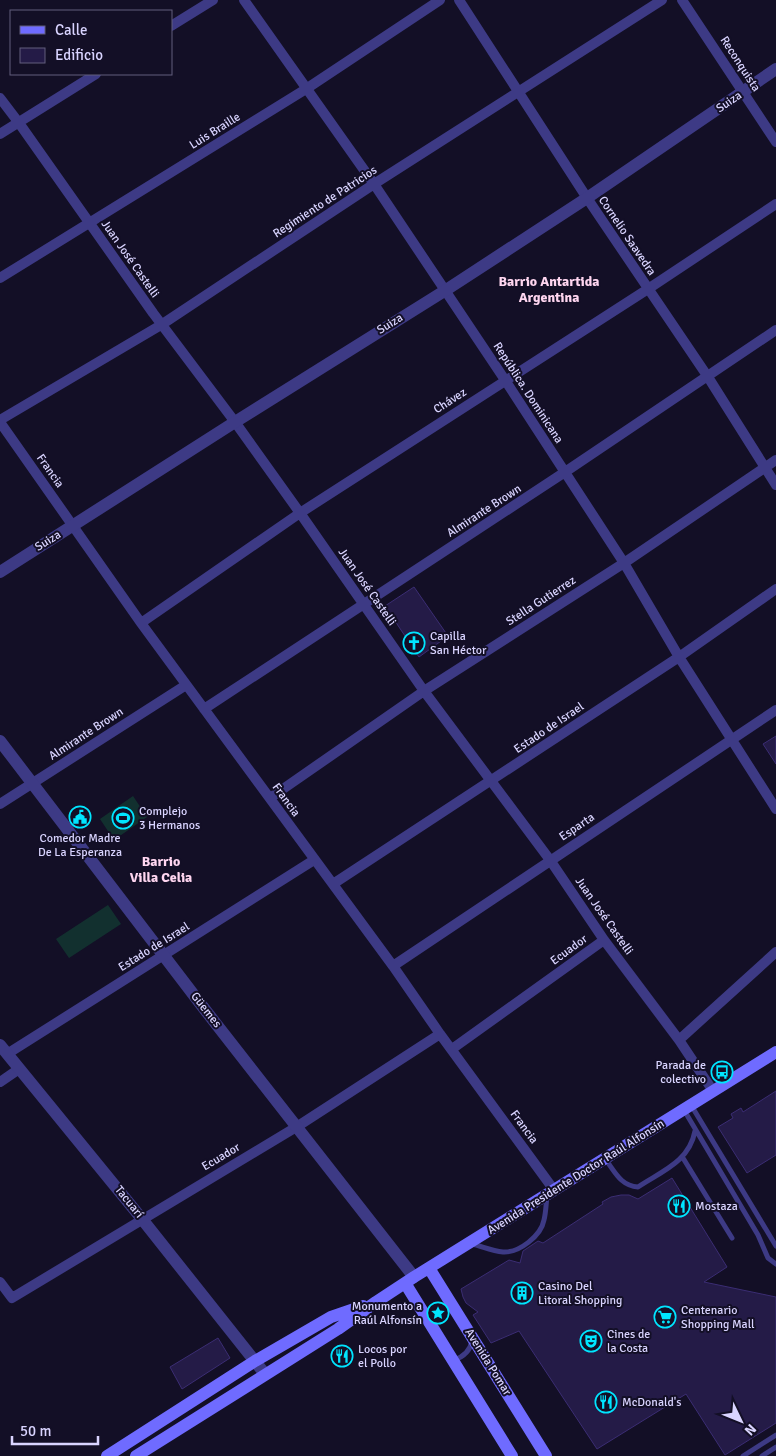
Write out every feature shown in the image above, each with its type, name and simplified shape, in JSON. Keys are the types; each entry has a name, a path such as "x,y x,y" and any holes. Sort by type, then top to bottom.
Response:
{"main road":[{"name":"Avenida Presidente Doctor Raúl Alfonsín","path":"136,1456 338,1329 429,1268 776,1052"},
{"name":"Avenida Pomar","path":"429,1268 472,1334 546,1456"},
{"path":"410,1280 453,1360 512,1456"},
{"name":"Avenida Presidente Doctor Raúl Alfonsín","path":"107,1456 256,1361 331,1317 376,1302"}],"street":[{"path":"172,25 213,0"},
{"name":"República. Dominicana","path":"244,0 374,184 446,290 624,563 679,657 776,809"},
{"name":"Luis Braille","path":"0,278 306,89 440,0"},
{"name":"Cornelio Saavedra","path":"459,0 587,198 708,377 776,485"},
{"name":"Regimiento de Patricios","path":"0,421 161,325 374,184 662,0"},
{"name":"Reconquista","path":"682,0 776,142"},
{"name":"Suiza","path":"0,572 446,290 587,198 776,69"},
{"path":"0,134 94,75"},
{"name":"Juan José Castelli","path":"0,98 161,325 235,422 424,690 550,860 604,940 679,1040 713,1091"},
{"name":"Chávez","path":"141,623 300,513 648,290 776,204"},
{"name":"Almirante Brown","path":"204,709 565,472 776,330"},
{"name":"Francia","path":"0,421 141,623 393,966 551,1192"},
{"name":"Stella Gutierrez","path":"270,798 424,690 624,563 776,460"},
{"name":"Estado de Israel","path":"333,884 679,657 776,589"},
{"name":"Almirante Brown","path":"0,804 186,685"},
{"name":"Esparta","path":"393,966 731,738 776,710"},
{"name":"Güemes","path":"0,740 164,955 298,1126 410,1280"},
{"name":"Estado de Israel","path":"4,1050 164,955 314,860"},
{"name":"Ecuador","path":"452,1049 604,940"},
{"path":"679,1040 776,952"},
{"name":"Ecuador","path":"0,1282 12,1298 142,1218 298,1126 440,1034"},
{"name":"Tacuarí","path":"4,1050 142,1218 265,1374"},
{"path":"0,1082 19,1069"}],"lane":[{"path":"687,1107 695,1131 758,1235 768,1258 776,1264"},
{"path":"687,1107 776,1246"},
{"path":"605,1159 624,1184 630,1187 638,1187 683,1158 693,1142 695,1131"},
{"path":"683,1158 732,1238"},
{"path":"469,1243 503,1252 512,1251 524,1245 541,1229 551,1192"},
{"path":"453,1360 461,1358 468,1350 472,1342 472,1334"},
{"path":"743,1456 776,1435"},
{"path":"762,1456 776,1447"}],"green space":[{"name":"Complejo 3 Hermanos","path":"133,796 147,817 114,840 100,819"},
{"path":"108,905 121,924 69,958 56,939"}],"building":[{"name":"Capilla San Héctor","path":"414,587 448,636 419,657 385,606"},
{"path":"776,736 776,764 763,744"},
{"path":"776,1091 776,1155 747,1173 718,1127 733,1118 731,1114 741,1108 743,1112"},
{"name":"Centenario Shopping Mall","path":"672,1178 727,1267 704,1282 776,1297 776,1423 725,1455 686,1394 597,1449 519,1331 491,1343 473,1315 478,1312 466,1303 461,1289 509,1260 520,1263 523,1251 538,1241 543,1243 611,1197 629,1195 638,1199"},
{"path":"218,1338 230,1358 182,1389 170,1367"}],"place":[{"name":"Capilla San Héctor","path":"414,643"},
{"name":"Comedor Madre De La Esperanza","path":"80,817"},
{"name":"Complejo 3 Hermanos","path":"123,818"},
{"name":"Parada de colectivo","path":"722,1072"},
{"name":"Mostaza","path":"679,1206"},
{"name":"Casino Del Litoral Shopping","path":"522,1293"},
{"name":"Monumento a Raúl Alfonsín","path":"438,1313"},
{"name":"Centenario Shopping Mall","path":"665,1317"},
{"name":"Cines de la Costa","path":"591,1341"},
{"name":"Locos por el Pollo","path":"342,1356"},
{"name":"McDonald's","path":"606,1402"}],"district":[{"name":"Barrio Antartida Argentina","path":"549,290"},
{"name":"Barrio Villa Celia","path":"161,870"}]}
